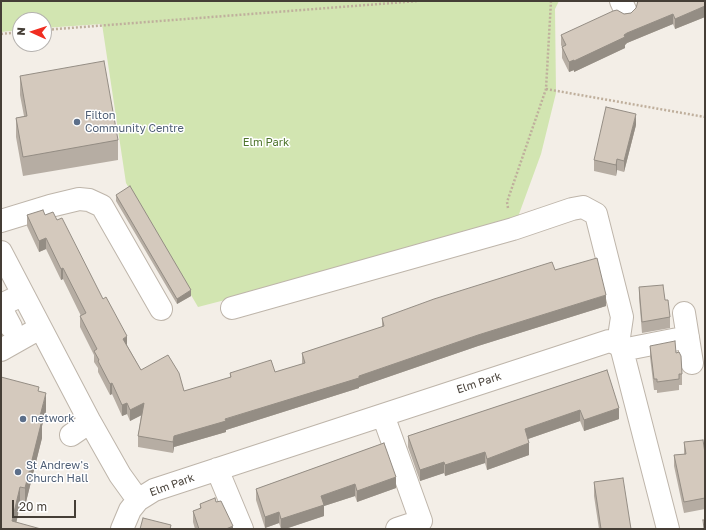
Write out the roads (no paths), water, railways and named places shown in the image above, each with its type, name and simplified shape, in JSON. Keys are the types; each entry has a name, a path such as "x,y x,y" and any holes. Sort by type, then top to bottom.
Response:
{"street":[{"path":"1,221 79,199 89,200 102,206 161,309"},
{"path":"232,308 513,229 583,207 596,214 622,317 620,347 668,529"},
{"name":"Elm Park","path":"1,252 22,295 90,422 120,475 138,500"},
{"path":"11,327 1,306 22,295"},
{"path":"684,313 692,363"},
{"path":"1,350 40,328"},
{"name":"Elm Park","path":"122,529 130,510 138,500 154,490 609,341 620,347 688,337"},
{"path":"383,415 421,521 396,529"},
{"path":"71,435 90,422"},
{"path":"217,469 242,529"}],"place":[{"name":"Filton Community Centre","path":"77,122"},
{"name":"network","path":"23,419"},
{"name":"St Andrew's Church Hall","path":"18,472"}]}
